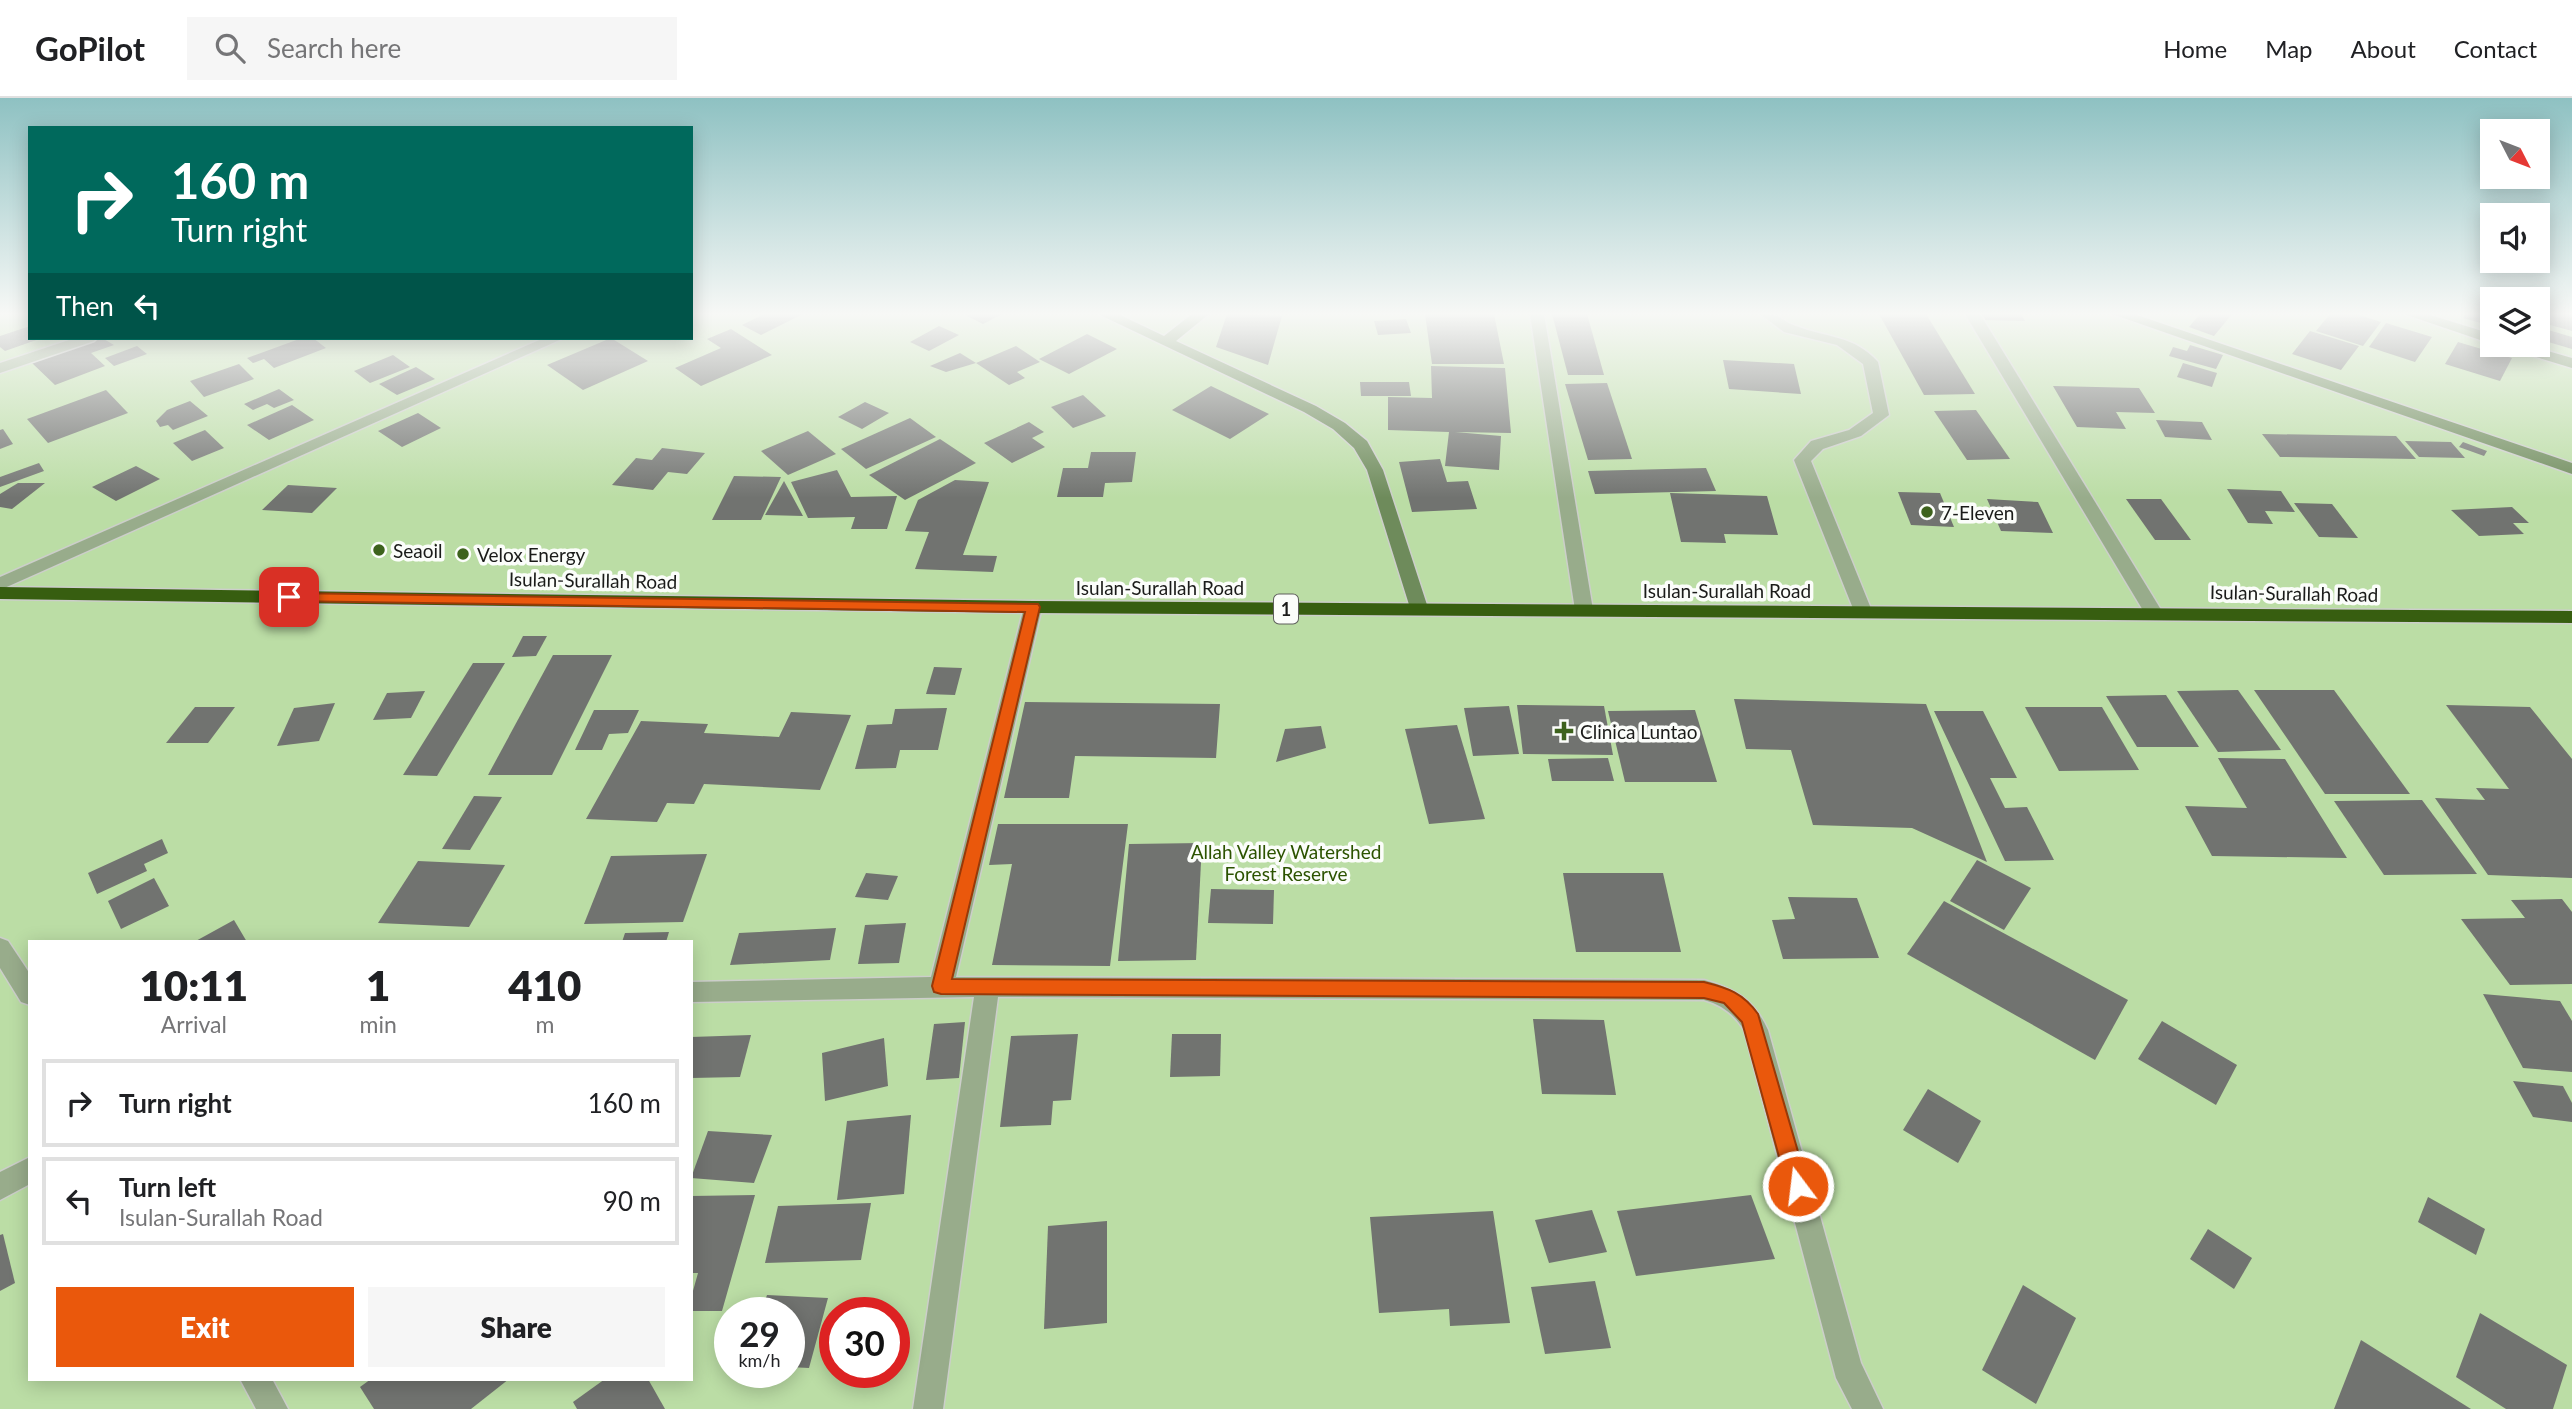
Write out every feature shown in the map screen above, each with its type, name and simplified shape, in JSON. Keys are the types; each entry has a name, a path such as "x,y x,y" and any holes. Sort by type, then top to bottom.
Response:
{"highway":[{"name":"Isulan-Surallah Road","path":"0,593 1420,611 1863,611 2572,617"}],"street":[{"path":"0,584 472,375"},
{"path":"1239,375 1310,409 1339,426 1361,445 1375,470 1420,611"},
{"path":"1547,375 1584,610"},
{"path":"1863,611 1802,460 1817,445 1855,433 1881,415 1873,375"},
{"path":"2009,375 2154,613"},
{"path":"2298,375 2572,469"},
{"path":"941,986 1033,607"},
{"path":"0,948 28,992"},
{"path":"693,992 941,986 987,989 1704,990 1729,996 1743,1008 1756,1030 1847,1367 1868,1409"},
{"path":"928,1409 987,989"},
{"path":"0,1187 28,1170"}],"green space":[{"name":"Allah Valley Watershed Forest Reserve","path":"0,375 2572,375 2572,1409 0,1409"}],"building":[{"path":"45,375 81,375 55,385"},
{"path":"207,375 250,375 254,379 204,397 190,381"},
{"path":"360,375 390,375 370,383"},
{"path":"398,375 429,375 435,379 397,395 379,384"},
{"path":"562,375 616,375 583,390"},
{"path":"685,375 726,375 701,386"},
{"path":"994,375 1021,375 1025,378 1009,385"},
{"path":"1431,375 1506,375 1511,433 1455,432 1501,436 1499,470 1445,466 1449,432 1388,430 1388,397 1432,398"},
{"path":"1726,375 1797,375 1801,394 1729,389"},
{"path":"1913,375 1963,375 1975,394 1924,395"},
{"path":"2178,375 2216,375 2212,387"},
{"path":"2481,375 2503,375 2500,381"},
{"path":"1360,382 1409,382 1411,396 1361,396"},
{"path":"1607,383 1632,459 1588,460 1565,384"},
{"path":"1211,386 1269,414 1230,439 1172,410"},
{"path":"2053,386 2139,388 2155,413 2116,412 2126,429 2077,427"},
{"path":"279,389 294,400 274,408 267,404 253,410 244,404"},
{"path":"106,390 128,413 48,443 27,419"},
{"path":"1083,395 1106,416 1073,428 1051,407"},
{"path":"190,401 208,416 173,430 168,425 160,427 156,421 167,410"},
{"path":"865,402 889,413 862,429 838,417"},
{"path":"292,405 314,420 269,440 247,425"},
{"path":"1976,410 2010,459 1967,460 1934,411"},
{"path":"418,413 441,428 402,447 378,431"},
{"path":"910,418 936,437 866,469 841,449"},
{"path":"2156,420 2202,422 2212,440 2165,437"},
{"path":"1029,422 1044,432 1032,438 1045,447 1012,463 984,443"},
{"path":"3,429 13,444 0,449 0,430"},
{"path":"205,430 224,448 192,461 173,443"},
{"path":"808,431 836,454 788,475 761,451"},
{"path":"2262,434 2396,436 2416,459 2280,457"},
{"path":"940,439 976,463 905,500 869,475"},
{"path":"2405,441 2451,442 2465,458 2419,457"},
{"path":"2463,442 2487,451 2484,456 2459,447"},
{"path":"662,448 705,453 687,474 668,472 653,490 612,485 636,458 652,460"},
{"path":"1091,452 1136,452 1132,482 1105,483 1103,497 1057,497 1063,468 1088,468"},
{"path":"1440,459 1447,482 1468,481 1477,509 1412,512 1399,462"},
{"path":"39,463 44,471 0,487 0,477"},
{"path":"136,466 160,479 116,501 92,487"},
{"path":"1706,468 1716,491 1595,494 1588,471"},
{"path":"837,470 851,497 897,496 887,529 851,529 855,517 808,518 791,482"},
{"path":"734,476 781,477 761,520 712,520"},
{"path":"955,480 989,482 963,555 997,556 993,572 915,569 929,532 905,531 918,500"},
{"path":"784,481 803,516 765,515"},
{"path":"18,483 45,483 12,509 0,507 0,494"},
{"path":"288,485 337,488 312,513 262,510"},
{"path":"2227,489 2281,491 2295,512 2265,511 2273,524 2248,523"},
{"path":"1898,492 1940,493 1954,527 1911,525"},
{"path":"1670,493 1767,496 1778,535 1724,534 1726,543 1681,542"},
{"path":"1987,499 2038,502 2053,533 2001,531"},
{"path":"2126,499 2161,499 2191,540 2155,540"},
{"path":"2294,503 2332,504 2358,538 2319,537"},
{"path":"2512,507 2529,523 2513,523 2524,534 2479,536 2451,510"},
{"path":"523,636 547,636 536,656 512,657"},
{"path":"553,655 612,655 552,775 488,775"},
{"path":"473,663 505,663 437,776 403,775"},
{"path":"934,667 962,668 955,695 926,694"},
{"path":"2238,690 2281,750 2218,752 2177,691"},
{"path":"2254,690 2334,690 2410,794 2325,794"},
{"path":"425,691 411,718 373,720 387,693"},
{"path":"2166,695 2199,747 2137,747 2106,696"},
{"path":"1734,699 1926,704 1987,862 1912,828 1813,825 1791,750 1746,749"},
{"path":"1025,702 1220,704 1216,758 1075,756 1069,798 1004,798"},
{"path":"335,703 319,741 277,746 294,708"},
{"path":"1517,705 1604,706 1613,755 1523,754"},
{"path":"2446,705 2530,707 2572,759 2572,878 2488,875 2435,798 2485,800 2476,788 2509,789"},
{"path":"1509,706 1519,754 1473,756 1464,708"},
{"path":"195,707 235,707 208,743 166,743"},
{"path":"2025,707 2102,707 2139,770 2059,771"},
{"path":"947,708 938,750 900,750 896,768 855,769 867,725 892,724 895,709"},
{"path":"594,710 639,710 628,733 609,734 602,750 575,750"},
{"path":"1695,710 1717,782 1625,782 1608,711"},
{"path":"1934,711 1983,711 2017,778 1990,778 2005,808 2027,807 2054,860 2005,861"},
{"path":"791,712 851,715 820,790 704,784 694,804 667,803 657,822 586,819 641,721 708,724 704,733 779,737"},
{"path":"1457,725 1485,819 1429,824 1405,729"},
{"path":"1321,726 1326,748 1276,762 1285,729"},
{"path":"1608,758 1614,781 1552,781 1548,759"},
{"path":"2218,758 2285,759 2347,858 2212,856 2185,806 2247,808"},
{"path":"474,796 502,797 470,850 442,849"},
{"path":"2422,800 2477,874 2384,875 2334,801"},
{"path":"998,824 1128,824 1110,966 992,965 1012,864 989,865"},
{"path":"162,839 168,853 144,864 147,871 97,894 88,873"},
{"path":"1202,843 1196,960 1118,961 1129,844"},
{"path":"707,854 683,922 584,924 611,856"},
{"path":"1977,860 2031,888 2004,930 1950,901"},
{"path":"418,861 505,865 469,927 378,923"},
{"path":"866,873 898,876 888,900 855,897"},
{"path":"1563,873 1663,873 1681,952 1576,952"},
{"path":"154,878 169,906 121,929 108,901"},
{"path":"1211,889 1274,890 1273,924 1208,923"},
{"path":"1788,897 1857,898 1879,958 1783,959 1772,920 1795,919"},
{"path":"2562,899 2572,912 2572,984 2510,985 2461,919 2525,918 2511,900"},
{"path":"1944,901 2128,1000 2095,1060 1907,954"},
{"path":"234,920 246,940 198,940"},
{"path":"906,923 899,963 858,964 865,925"},
{"path":"836,928 830,960 730,965 739,933"},
{"path":"669,932 667,940 623,940 625,933"},
{"path":"2483,994 2560,1001 2572,1021 2572,1072 2523,1068"},
{"path":"1533,1019 1604,1020 1616,1095 1542,1094"},
{"path":"2162,1021 2237,1065 2216,1105 2138,1059"},
{"path":"965,1022 959,1078 926,1080 934,1024"},
{"path":"1078,1034 1071,1100 1053,1101 1051,1125 1000,1127 1011,1036"},
{"path":"1172,1034 1221,1034 1220,1076 1170,1077"},
{"path":"751,1035 740,1077 693,1078 693,1037"},
{"path":"884,1038 888,1086 825,1101 822,1053"},
{"path":"2513,1081 2563,1086 2572,1103 2572,1122 2533,1117"},
{"path":"1928,1089 1981,1121 1958,1163 1903,1130"},
{"path":"911,1115 904,1194 837,1200 847,1121"},
{"path":"708,1131 772,1135 754,1183 693,1178"},
{"path":"755,1195 726,1297 714,1297 714,1311 693,1311 693,1291 698,1273 693,1273 693,1196"},
{"path":"1751,1195 1775,1259 1636,1276 1617,1211"},
{"path":"2428,1197 2485,1229 2476,1255 2418,1222"},
{"path":"871,1203 861,1260 765,1263 778,1206"},
{"path":"1592,1210 1607,1252 1549,1263 1535,1220"},
{"path":"1493,1211 1510,1323 1450,1326 1449,1309 1379,1313 1370,1217"},
{"path":"1107,1221 1107,1323 1044,1329 1048,1226"},
{"path":"2208,1229 2252,1258 2234,1289 2190,1259"},
{"path":"3,1234 15,1283 0,1291 0,1235"},
{"path":"1595,1281 1611,1348 1545,1354 1531,1287"},
{"path":"2023,1285 2076,1318 2036,1404 1982,1370"},
{"path":"767,1295 819,1298 819,1331 809,1368 805,1368 805,1297 766,1297"},
{"path":"2480,1313 2567,1365 2553,1409 2506,1409 2456,1377"},
{"path":"2361,1340 2471,1409 2334,1409"},
{"path":"368,1381 506,1381 471,1409 374,1409 360,1387"},
{"path":"602,1381 649,1381 665,1409 577,1409 573,1402"}],"place":[{"name":"7-Eleven","path":"1927,512"},
{"name":"Seaoil","path":"379,550"},
{"name":"Velox Energy","path":"463,554"},
{"name":"Clinica Luntao","path":"1564,731"}],"route":[{"path":"289,597 1033,607 941,986 987,989 1704,990 1729,996 1743,1008 1756,1030 1798,1186"}]}
